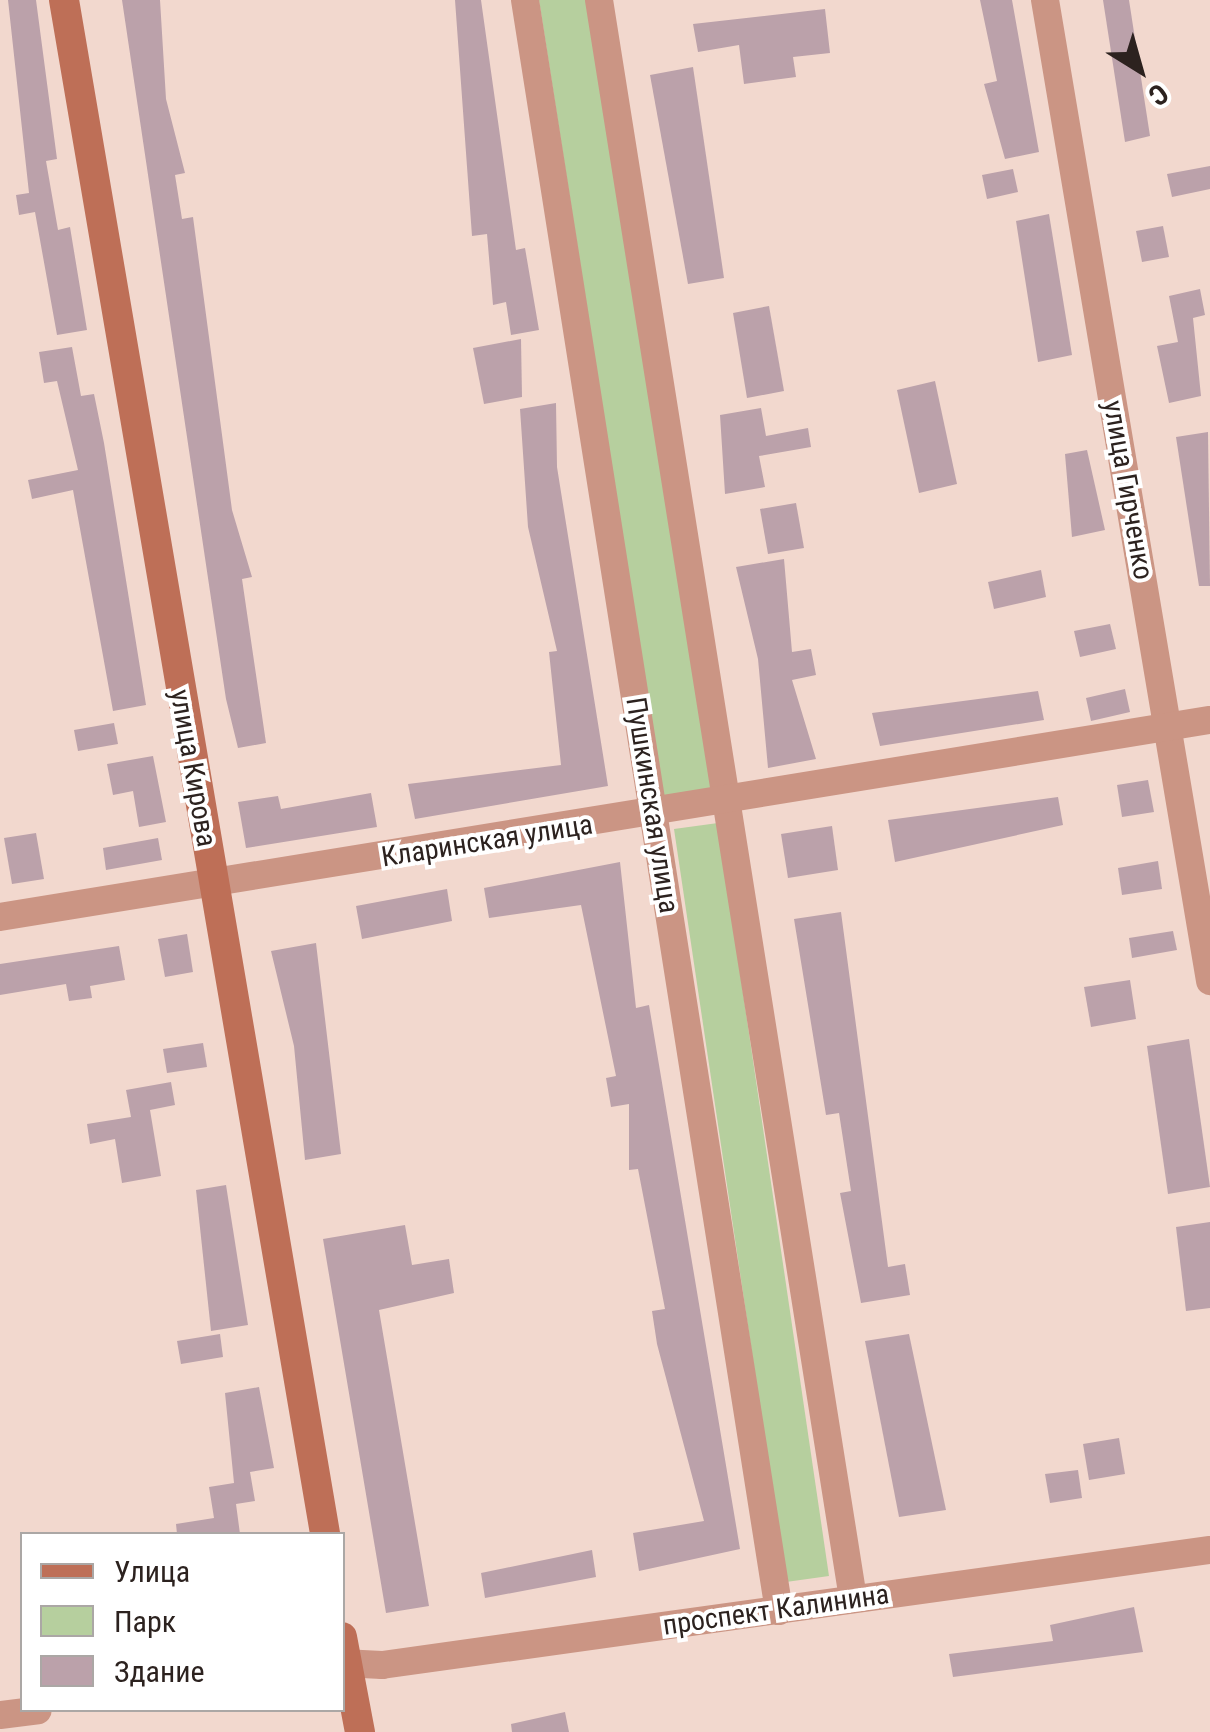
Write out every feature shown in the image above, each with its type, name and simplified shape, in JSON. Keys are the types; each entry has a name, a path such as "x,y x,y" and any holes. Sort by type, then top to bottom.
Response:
{"street":[{"name":"улица Кирова","path":"64,0 325,1532"},
{"name":"Пушкинская улица","path":"525,0 779,1611"},
{"path":"599,0 853,1600"},
{"name":"улица Гирченко","path":"1045,0 1210,981"},
{"name":"Кларинская улица","path":"0,917 653,816 1210,720"},
{"name":"проспект Калинина","path":"345,1654 382,1666 1210,1550"},
{"path":"345,1659 360,1732"}],"green space":[{"path":"539,0 588,0 714,792 664,803"},
{"path":"718,823 829,1576 786,1582 674,829"}],"building":[{"path":"8,0 36,0 57,159 46,161 58,230 70,227 87,330 57,335 35,212 19,215 16,195 29,193"},
{"path":"122,0 160,0 166,99 185,173 175,175 182,219 193,217 232,510 252,577 242,579 266,743 238,748 226,699"},
{"path":"455,0 481,0 516,250 525,248 539,330 511,335 506,302 493,305 487,234 472,236"},
{"path":"980,0 1012,0 1039,152 1005,159 984,84 997,81"},
{"path":"1103,0 1129,0 1150,136 1125,142"},
{"path":"825,9 830,53 793,57 796,77 744,84 739,45 698,52 693,24"},
{"path":"693,67 724,278 688,284 650,75"},
{"path":"1210,166 1210,189 1172,197 1167,174"},
{"path":"1013,169 1018,192 987,199 982,175"},
{"path":"1049,214 1072,355 1038,362 1016,221"},
{"path":"1163,226 1169,257 1142,262 1136,231"},
{"path":"1200,289 1205,315 1193,318 1201,396 1169,403 1157,346 1178,342 1169,296"},
{"path":"769,306 784,391 747,398 733,313"},
{"path":"521,339 522,397 484,404 473,348"},
{"path":"72,347 81,396 94,394 146,705 113,711 73,490 32,499 28,480 78,470 57,381 44,383 39,352"},
{"path":"935,381 957,484 919,493 897,390"},
{"path":"556,403 557,467 608,786 415,819 408,784 561,765 549,652 557,651 528,527 520,409"},
{"path":"761,408 766,436 808,428 811,447 759,456 765,487 725,494 720,415"},
{"path":"1208,432 1210,586 1199,586 1176,437"},
{"path":"1087,450 1105,530 1072,537 1065,454"},
{"path":"796,503 804,548 768,554 760,509"},
{"path":"784,559 792,652 811,649 816,675 792,680 816,759 768,768 758,659 736,567"},
{"path":"1041,570 1046,597 994,609 988,582"},
{"path":"1110,624 1116,649 1080,657 1074,631"},
{"path":"1125,689 1130,712 1091,721 1086,698"},
{"path":"1038,691 1044,720 880,746 872,713"},
{"path":"114,723 118,744 78,751 74,730"},
{"path":"153,756 166,822 139,827 133,791 113,795 107,764"},
{"path":"1148,780 1154,812 1122,817 1117,785"},
{"path":"371,793 377,827 246,848 238,802 278,796 281,809"},
{"path":"1058,797 1063,825 895,862 888,820"},
{"path":"832,826 838,870 788,878 781,834"},
{"path":"36,833 44,879 12,884 4,838"},
{"path":"158,838 162,860 106,870 103,848"},
{"path":"1158,861 1162,889 1122,895 1118,868"},
{"path":"620,862 636,1008 649,1005 740,1549 639,1571 633,1533 704,1521 657,1344 652,1311 665,1309 638,1169 629,1170 629,1104 611,1107 606,1078 616,1076 581,905 489,918 484,888"},
{"path":"447,889 452,921 362,939 356,906"},
{"path":"841,912 888,1267 905,1264 910,1295 861,1303 840,1193 851,1191 839,1113 826,1115 794,919"},
{"path":"1173,931 1177,950 1132,958 1129,938"},
{"path":"187,934 193,972 165,977 158,939"},
{"path":"316,943 341,1154 305,1160 294,1046 271,951"},
{"path":"119,946 125,980 90,986 92,998 69,1001 66,984 0,995 0,964"},
{"path":"1130,980 1136,1019 1091,1027 1084,987"},
{"path":"1189,1039 1210,1187 1168,1194 1147,1046"},
{"path":"203,1043 207,1067 167,1073 163,1049"},
{"path":"171,1082 175,1105 150,1110 161,1176 122,1183 115,1139 90,1144 87,1124 131,1117 126,1090"},
{"path":"226,1185 248,1325 211,1331 196,1190"},
{"path":"1210,1222 1210,1308 1186,1311 1176,1227"},
{"path":"405,1225 412,1265 449,1259 454,1293 379,1310 429,1606 386,1613 323,1239"},
{"path":"220,1334 223,1357 181,1364 177,1341"},
{"path":"909,1334 946,1510 899,1517 865,1341"},
{"path":"259,1387 274,1468 250,1472 255,1501 236,1504 240,1532 177,1532 176,1524 214,1518 209,1487 234,1483 225,1393"},
{"path":"1119,1438 1125,1474 1089,1480 1083,1444"},
{"path":"1078,1470 1082,1498 1050,1503 1045,1474"},
{"path":"592,1550 596,1577 485,1598 481,1573"},
{"path":"1134,1607 1143,1652 953,1677 949,1654 1053,1641 1050,1625"},
{"path":"565,1712 569,1732 512,1732 511,1724"}]}
